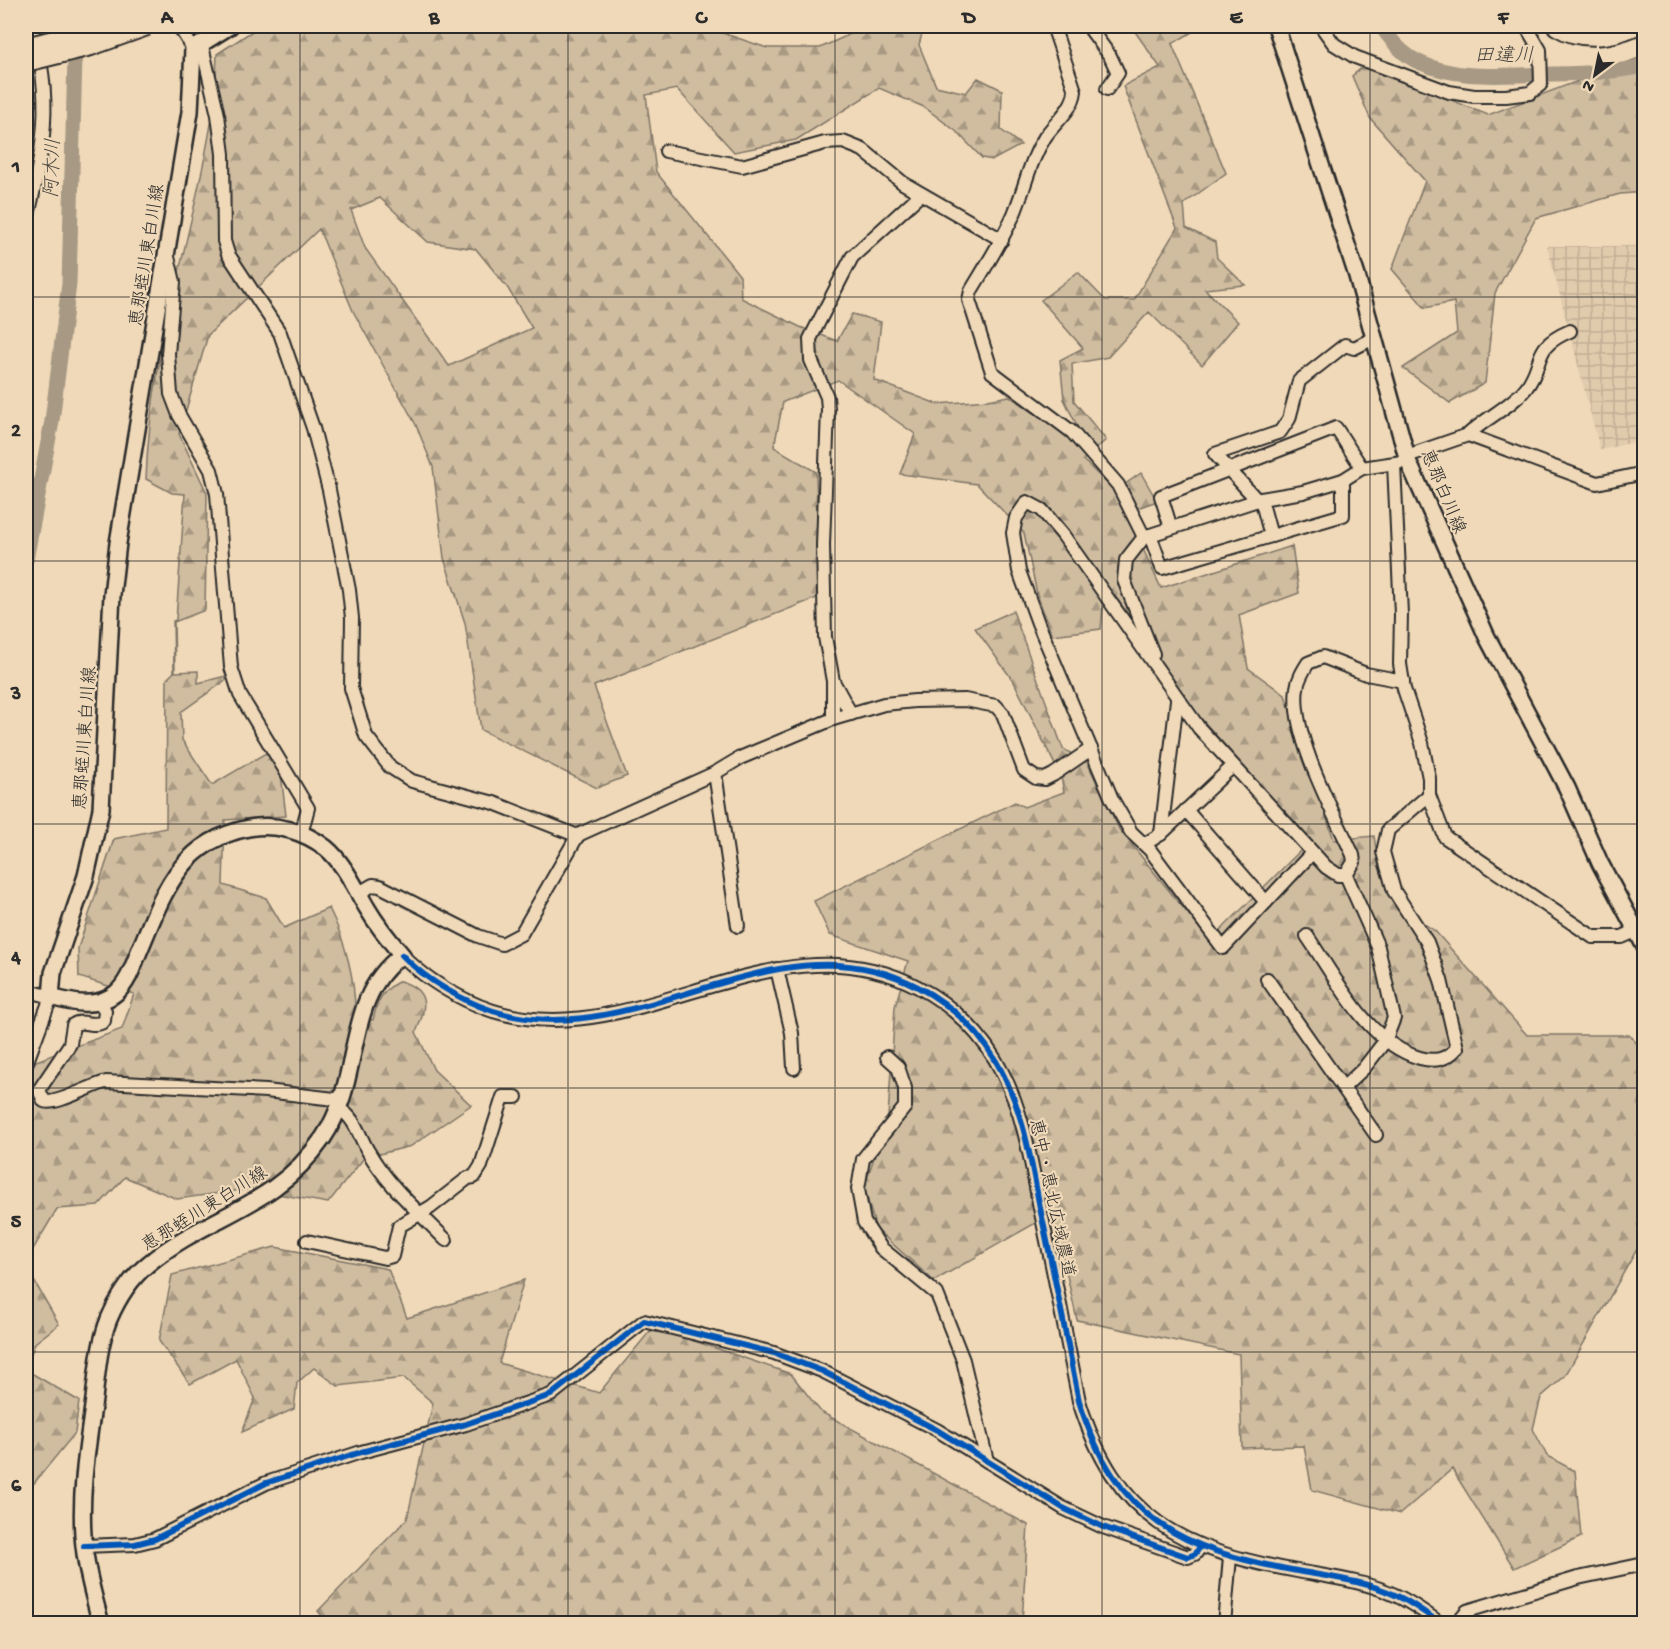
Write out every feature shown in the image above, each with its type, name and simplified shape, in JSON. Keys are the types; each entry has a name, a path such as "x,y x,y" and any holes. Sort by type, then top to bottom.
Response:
{"highway":[{"path":"26,47 109,26"},
{"path":"26,62 91,46 147,26"},
{"path":"1557,26 1584,36 1610,34 1635,26"},
{"path":"1580,26 1609,26"}],"main road":[{"path":"197,47 231,26"},
{"name":"恵那白川線","path":"1276,26 1357,276 1403,460 1487,637 1567,788 1600,863 1638,930 1644,945"},
{"name":"恵那蛭川東白川線","path":"51,997 53,973 83,886 101,809 112,606 118,543 190,112 197,47"},
{"path":"51,997 83,1004 100,1001 122,988 164,893 197,849 214,838 252,827 279,827 301,834 326,848 337,859 377,924 402,955"},
{"name":"恵那蛭川東白川線","path":"100,1623 84,1546 84,1478 104,1334 118,1300 148,1264 184,1241 251,1205 292,1175 320,1143 341,1105 368,995 386,969 402,955"}],"street":[{"path":"26,224 45,130 42,75 30,26"},
{"path":"179,26 197,47 218,115 223,154 224,241 228,254 280,333 313,428 329,490 349,590 352,618 351,688 366,736 390,767 412,781 494,803 578,836"},
{"path":"1053,26 1075,92 1074,99 1049,131 1030,162 1015,212 1002,240 971,291 969,300 990,368 997,376 1072,432 1118,485 1162,568 1343,515 1343,480"},
{"path":"1088,26 1110,56 1118,73 1107,90"},
{"path":"1321,26 1334,44 1366,63 1401,73 1449,92 1474,96 1530,93 1541,84 1540,50 1526,26"},
{"path":"666,151 742,166 825,143 843,142 864,150 903,183 1002,240"},
{"path":"833,719 833,681 825,637 823,556 828,409 827,398 811,360 810,339 852,257 921,194"},
{"path":"167,251 174,282 168,354 171,393 179,415 211,470 217,495 231,667 240,695 308,808 301,834"},
{"path":"1156,664 1124,580 1126,560 1147,536 1259,500 1303,492 1343,480 1362,468 1403,460 1468,435 1526,388 1541,351 1554,339 1570,332"},
{"path":"1271,536 1259,500 1215,454 1280,432 1288,419 1299,381 1346,345 1354,348 1374,338"},
{"path":"1171,528 1161,496 1336,428 1362,468"},
{"path":"1468,435 1597,483 1644,473"},
{"path":"1403,460 1400,664 1422,742 1429,778 1429,795 1445,837 1593,937 1622,937 1638,930"},
{"path":"1312,853 1223,948 1145,844 1131,832 1120,815 1038,623 1019,571 1013,533 1016,518 1027,502 1042,510 1063,535 1156,664 1177,700 1233,766 1326,867 1338,875 1346,875"},
{"path":"1346,875 1354,862 1353,855 1303,736 1297,706 1298,681 1308,663 1323,657 1366,674 1403,681"},
{"path":"833,681 851,714"},
{"path":"359,893 373,885 380,886 478,936 502,944 521,934 578,836 715,773 740,758 833,719 884,704 964,700 996,706 1003,714 1021,764 1036,778 1045,779 1053,776 1091,749"},
{"path":"1161,834 1177,700"},
{"path":"1145,844 1161,834 1233,766"},
{"path":"715,773 738,926"},
{"path":"1306,936 1367,1022 1385,1041 1405,1054 1430,1060 1451,1056 1457,1048 1441,980 1427,942 1394,891 1383,852 1388,830 1429,795"},
{"path":"1186,810 1266,902"},
{"path":"1344,1087 1364,1068 1385,1041 1394,1018 1388,981 1378,947 1346,875"},
{"name":"恵中・恵北広域農道","path":"402,955 439,986 475,1005 503,1014 546,1022 606,1015 777,969 816,964 854,965 896,977 928,993 945,1004 985,1044 1002,1072 1019,1114 1079,1401 1090,1436 1105,1465 1124,1493 1177,1536 1200,1547 1230,1557 1372,1586 1395,1595 1441,1623"},
{"path":"777,969 792,1034 794,1068"},
{"path":"1267,979 1376,1135"},
{"path":"26,990 51,997 26,1064"},
{"path":"100,1001 105,1011 104,1022 95,1024 81,1021 73,1025 69,1044 39,1090 44,1101 53,1103 92,1085 106,1082 266,1091 341,1105 381,1170 446,1240"},
{"path":"887,1057 898,1067 905,1088 905,1107 863,1159 858,1189 864,1222 881,1248 938,1294 963,1360 987,1461"},
{"path":"307,1241 385,1258 392,1256 396,1229 468,1178 474,1177 481,1166 503,1097 516,1096"},
{"path":"84,1546 135,1544 155,1539 266,1483 361,1452 466,1424 551,1395 644,1321 764,1350 822,1371 938,1430 1063,1508 1103,1527 1188,1557 1195,1554 1200,1547"},
{"path":"1224,1623 1230,1557"},
{"path":"1456,1623 1467,1611 1578,1578 1644,1564"}],"shaded area":[{"path":"1547,246 1644,246 1644,440 1600,450"}],"green space":[{"path":"260,26 702,26 767,48 820,48 868,26 924,26 919,45 936,86 966,93 978,78 1002,90 1001,130 1021,145 993,160 982,158 957,132 924,107 879,88 796,140 734,152 677,89 646,95 656,172 740,276 741,298 800,327 837,341 852,314 881,322 874,380 937,404 1009,396 1065,434 1080,432 1064,399 1060,360 1083,348 1041,300 1078,272 1105,300 1134,300 1177,228 1123,86 1160,67 1131,26 1202,26 1172,44 1226,173 1184,204 1186,228 1215,242 1217,258 1245,285 1205,289 1238,322 1202,365 1149,312 1108,357 1072,364 1074,401 1106,440 1083,460 1115,491 1141,473 1157,501 1126,512 1161,588 1292,546 1299,593 1239,615 1248,668 1285,695 1334,840 1374,836 1379,867 1392,902 1435,931 1527,1035 1629,1035 1644,1051 1644,1222 1641,1242 1565,1376 1541,1397 1533,1429 1547,1456 1575,1471 1581,1537 1514,1568 1452,1469 1400,1514 1312,1490 1304,1446 1242,1448 1239,1354 1077,1320 1053,1213 934,1281 876,1229 864,1187 888,1117 895,1007 908,961 830,935 814,901 1015,802 1024,807 1064,792 1061,777 1014,682 975,628 1013,611 1063,749 1087,762 1119,829 1210,941 1310,841 1190,706 1118,600 1103,607 1101,629 1052,635 1037,594 1024,533 977,484 900,474 915,434 838,380 783,402 774,447 816,472 819,597 594,686 627,776 597,788 481,730 465,623 444,558 433,467 416,425 353,311 319,229 208,335 179,434 207,493 205,610 174,622 175,672 198,671 198,683 226,676 226,680 181,712 182,740 212,785 271,750 281,774 286,816 225,820 223,885 266,898 284,928 329,908 340,933 348,961 354,989 355,1017 373,1020 381,997 400,981 417,989 424,1008 416,1032 434,1070 471,1105 411,1146 364,1158 328,1203 249,1189 177,1199 125,1177 98,1206 57,1209 26,1261 26,1079 36,1061 122,1029 134,994 79,977 78,948 114,839 166,828 167,679 174,672 173,621 176,620 185,494 172,493 146,479 149,432 163,342 204,164 214,102 217,54","holes":["380,198 428,242 476,249 507,287 532,328 449,366 365,248 351,210"]},
{"path":"1644,56 1644,192 1620,194 1536,218 1495,293 1485,383 1450,403 1403,368 1457,333 1454,302 1425,308 1392,269 1425,181 1370,118 1352,76 1365,65 1488,115"},
{"path":"275,1247 388,1269 407,1318 524,1280 499,1363 599,1393 650,1331 680,1336 791,1374 821,1412 1028,1525 1022,1623 328,1623 318,1611 407,1519 433,1403 404,1378 338,1386 314,1368 297,1383 294,1409 242,1432 255,1398 236,1359 190,1384 159,1341 172,1275"},
{"path":"26,1267 59,1324 35,1343 26,1367"},
{"path":"26,1370 79,1401 75,1433 26,1493"}],"waterway":[{"name":"阿木川","path":"26,560 52,421 69,284 75,57 72,26"},
{"name":"田違川","path":"1381,26 1398,47 1415,60 1433,68 1470,75 1583,73 1644,66"}],"cycle path":[{"path":"402,955 425,975 468,1001 524,1018 581,1018 637,1008 749,976 805,966 862,968 918,987 944,1003 967,1023 986,1046 1002,1072 1016,1104 1030,1156 1079,1401 1094,1442 1112,1475 1134,1502 1158,1523 1187,1539 1256,1563 1372,1586 1407,1601 1441,1624"},
{"path":"84,1546 135,1544 155,1539 266,1483 361,1452 466,1424 551,1395 644,1321 774,1353 822,1371 937,1430 1063,1508 1103,1527 1188,1557 1195,1554 1200,1547"}]}
